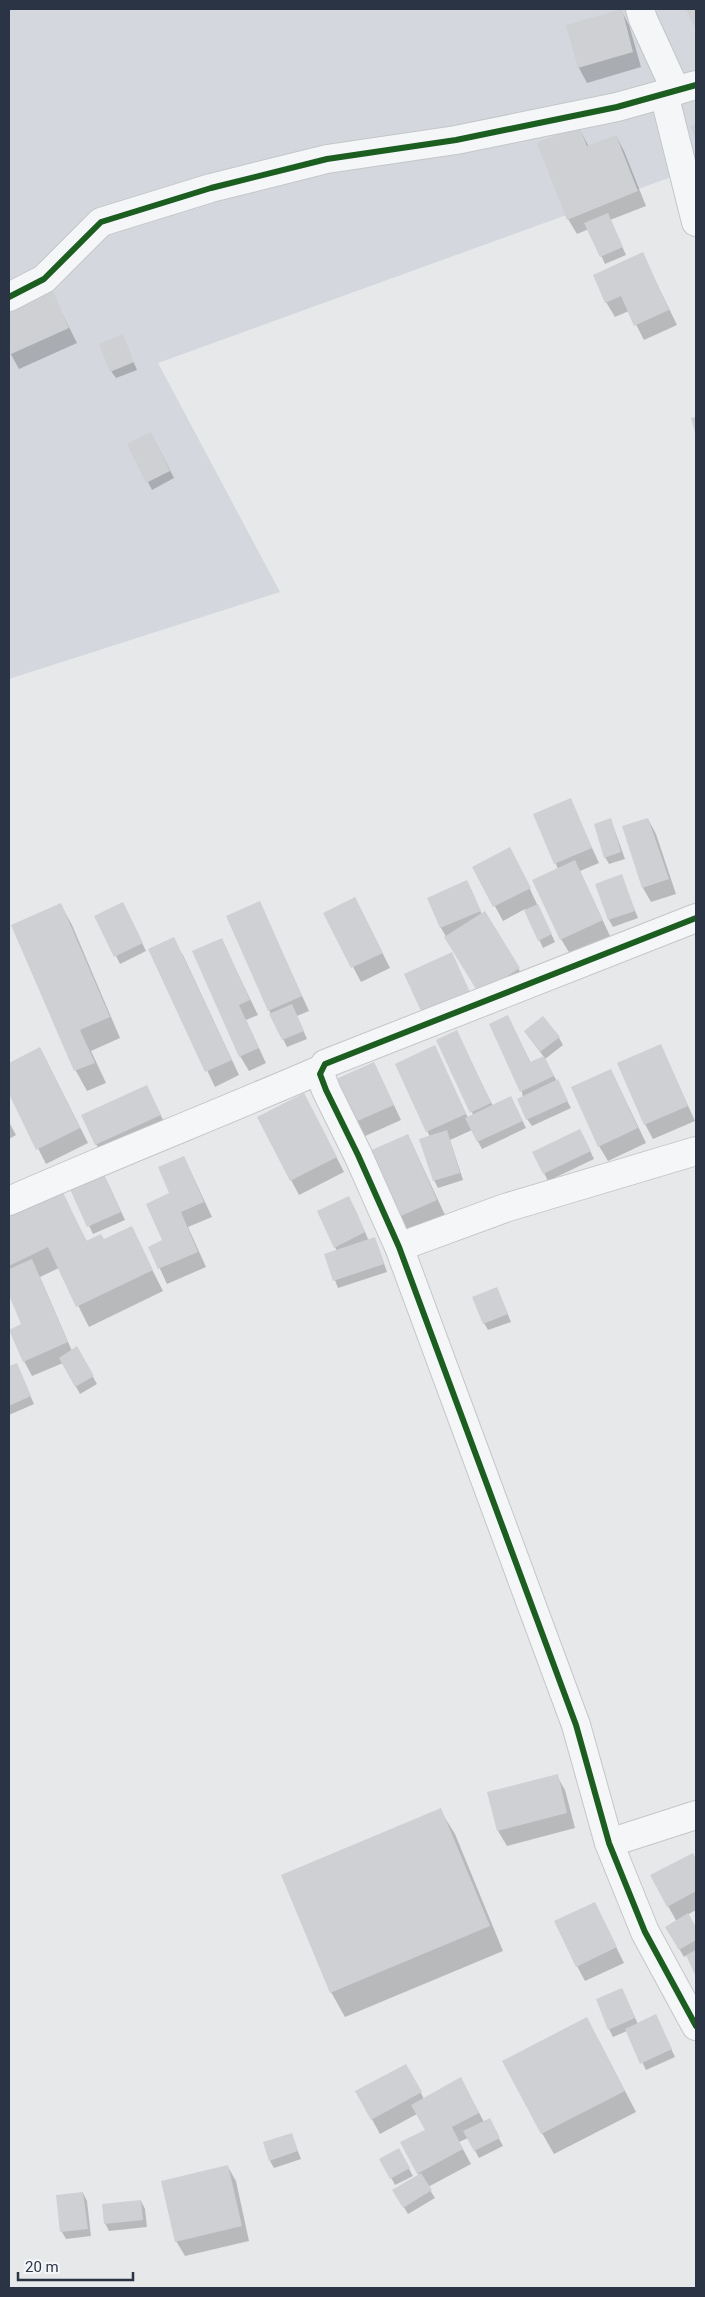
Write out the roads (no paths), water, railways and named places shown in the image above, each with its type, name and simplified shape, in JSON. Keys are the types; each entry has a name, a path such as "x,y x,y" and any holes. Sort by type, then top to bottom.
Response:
{"street":[{"path":"640,9 643,19 679,90 696,222"},
{"path":"9,297 44,278 101,222 138,210 211,188 327,160 456,140 617,107 679,90"},
{"path":"696,918 335,1060 326,1064 320,1074 399,1247 576,1725 608,1843 645,1932 696,2026"},
{"path":"9,1201 100,1160 219,1114 322,1069"},
{"path":"399,1247 505,1208 696,1151"},
{"path":"608,1843 696,1815"}]}
